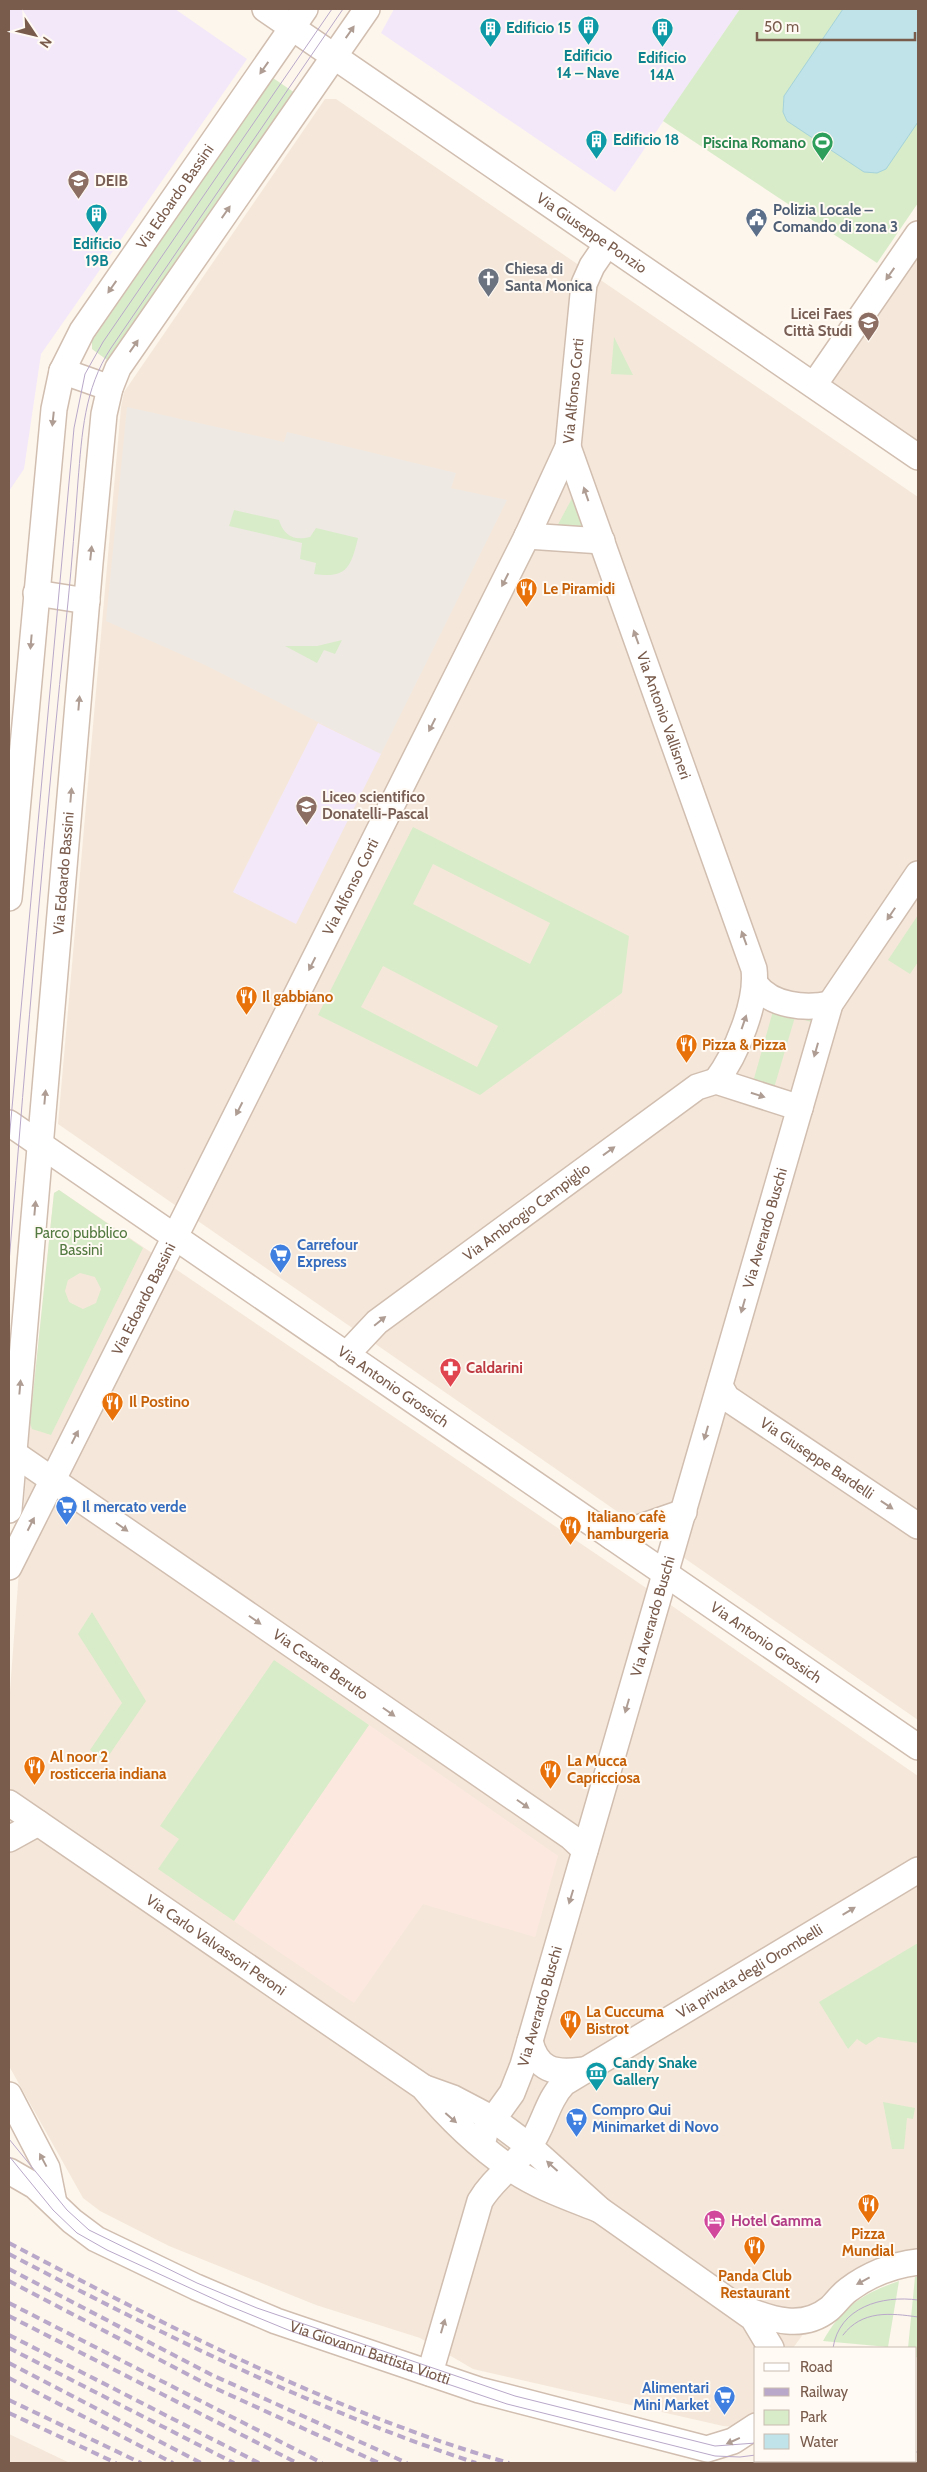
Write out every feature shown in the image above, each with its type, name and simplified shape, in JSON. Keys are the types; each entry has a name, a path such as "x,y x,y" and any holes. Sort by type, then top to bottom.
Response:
{"street":[{"name":"Via Giuseppe Ponzio","path":"265,9 299,18 334,56 918,457"},
{"name":"Via Edoardo Bassini","path":"9,1510 11,1451 41,1145 87,601 104,414 110,388 118,368 366,9"},
{"name":"Via Edoardo Bassini","path":"9,898 54,408 62,371 82,331 299,18"},
{"path":"814,385 918,234"},
{"name":"Via Alfonso Corti","path":"175,1237 527,536 568,447 585,279 607,244"},
{"path":"62,371 110,388"},
{"name":"Via Antonio Vallisneri","path":"568,447 751,957 756,985"},
{"path":"527,536 602,541"},
{"path":"36,593 87,601"},
{"name":"Via Averardo Buschi","path":"493,2120 515,2086 530,2041 830,1004 918,874"},
{"path":"756,985 763,995 775,1001 811,1007 830,1004"},
{"path":"756,985 731,1058 716,1081 800,1108"},
{"name":"Via Ambrogio Campiglio","path":"346,1355 385,1316 685,1095 702,1084 716,1081"},
{"path":"9,1123 41,1145"},
{"name":"Via Edoardo Bassini","path":"9,1567 175,1237 41,1145"},
{"name":"Via Antonio Grossich","path":"175,1237 918,1747"},
{"name":"Via Giuseppe Bardelli","path":"720,1386 727,1398 918,1526"},
{"path":"11,1451 53,1480"},
{"name":"Via Cesare Beruto","path":"53,1480 571,1837 585,1850"},
{"path":"612,1537 684,1512"},
{"name":"Via Carlo Valvassori Peroni","path":"9,1803 423,2088 443,2111 510,2168 536,2183 600,2210"},
{"path":"9,1839 38,1823"},
{"name":"Via privata degli Orombelli","path":"529,2146 556,2091 582,2070 918,1870"},
{"name":"Via privata degli Orombelli","path":"530,2041 533,2054 549,2069 562,2073 582,2070"},
{"name":"Via Carlo Valvassori Peroni","path":"423,2088 453,2098 493,2120 529,2146 600,2210 744,2312 785,2322 807,2319 828,2310 847,2291 860,2282 886,2270 918,2262"},
{"path":"9,2095 16,2116 50,2175 54,2203"},
{"path":"482,2145 484,2135 493,2120"},
{"path":"430,2373 477,2208 487,2190 529,2146"},
{"name":"Via Giovanni Battista Viotti","path":"9,2171 35,2186 72,2222 96,2239 276,2321 479,2390 546,2409 707,2449 733,2441 754,2427"},
{"path":"744,2312 770,2347"}],"shaded area":[{"name":"DEIB","path":"9,9 175,9 247,59 41,354 24,469 9,491"},
{"path":"394,9 740,9 615,192 381,33"},
{"path":"325,99 336,99 918,497 918,1720 58,1124 121,407 124,392"},
{"path":"918,234 918,457 814,385"},
{"path":"127,407 284,442 287,432 456,473 451,488 507,500 381,754 205,665 106,621"},
{"name":"Liceo scientifico Donatelli-Pascal","path":"318,723 381,754 296,924 233,892"},
{"path":"59,1190 636,1581 918,1776 918,2260 810,2325 794,2347 754,2347 754,2422 746,2428 723,2426 473,2369 420,2338 316,2305 169,2246 100,2211 83,2198 9,2066 9,1704 30,1423 54,1193"},
{"path":"369,1725 558,1856 535,1937 423,1904 354,2003 234,1921"},
{"path":"9,2434 70,2463 9,2463"}],"green space":[{"name":"Piscina Romano","path":"740,9 918,9 918,203 877,263 663,121"},
{"path":"273,78 298,95 109,361 107,360 92,349 92,341"},
{"path":"614,337 633,375 611,374"},
{"path":"577,489 592,532 555,530"},
{"path":"234,510 279,520 284,530 294,538 310,537 316,528 358,538 353,557 346,569 341,572 334,575 314,574 316,563 300,559 302,543 229,526"},
{"path":"342,640 335,654 324,650 317,663 285,646 317,646"},
{"path":"413,827 629,936 622,993 480,1095 318,1015","holes":["433,864 550,923 530,964 413,904","383,966 498,1026 477,1067 361,1007"]},
{"path":"918,915 918,962 910,974 888,960"},
{"path":"758,1005 813,1017 811,1022 795,1017 774,1088 753,1082 773,1011"},
{"name":"Parco pubblico Bassini","path":"59,1190 143,1248 51,1435 32,1429 30,1423 54,1193","holes":["80,1273 95,1277 101,1289 96,1303 83,1309 69,1302 65,1291 68,1280"]},
{"path":"92,1612 146,1701 105,1761 90,1750 122,1703 78,1634"},
{"path":"274,1660 369,1725 234,1921 158,1869 179,1839 160,1826"},
{"path":"918,1943 918,2043 878,2037 866,2045 857,2039 848,2049 819,2002"},
{"path":"883,2102 915,2108 913,2119 907,2118 904,2149 892,2149"},
{"path":"918,2276 918,2358 917,2347 908,2347 915,2277"},
{"path":"899,2281 888,2347 823,2341 837,2319 854,2303 874,2291"}],"water":[{"name":"Piscina Romano","path":"843,9 918,9 918,122 886,169 877,173 864,172 787,121 783,112 784,96"}],"tram line":[{"path":"9,1141 74,428 85,374 103,342 332,9"},
{"path":"9,1263 81,446 90,396 95,379 111,348 343,9"},
{"path":"9,2139 67,2210 89,2230 197,2283 257,2308 515,2396 715,2446 754,2443"},
{"path":"9,2156 53,2210 77,2233 107,2250 227,2305 293,2332 507,2404 715,2456 754,2455"},
{"path":"833,2347 837,2334 844,2322 853,2313 877,2302 904,2299 918,2300"},
{"path":"843,2335 859,2321 868,2317 887,2314 918,2317"}],"railway":[{"path":"9,2243 192,2337 254,2366 379,2419 509,2463"},
{"path":"9,2254 123,2313 238,2368 355,2419 476,2463"},
{"path":"9,2269 212,2375 407,2463"},
{"path":"9,2281 208,2385 379,2463"},
{"path":"9,2303 322,2463"},
{"path":"9,2316 297,2463"},
{"path":"9,2335 259,2463"},
{"path":"9,2348 234,2463"},
{"path":"9,2363 201,2463"},
{"path":"9,2378 173,2463"},
{"path":"9,2400 141,2463"},
{"path":"9,2413 116,2463"}],"place":[{"name":"Edificio 14 – Nave","path":"588,46"},
{"name":"Edificio 15","path":"490,47"},
{"name":"Edificio 14A","path":"662,48"},
{"name":"Edificio 18","path":"597,159"},
{"name":"Piscina Romano","path":"822,162"},
{"name":"DEIB","path":"79,200"},
{"name":"Edificio 19B","path":"97,234"},
{"name":"Polizia Locale – Comando di zona 3","path":"757,238"},
{"name":"Chiesa di Santa Monica","path":"489,297"},
{"name":"Licei Faes Città Studi","path":"868,342"},
{"name":"Le Piramidi","path":"527,608"},
{"name":"Liceo scientifico Donatelli-Pascal","path":"306,825"},
{"name":"Il gabbiano","path":"246,1016"},
{"name":"Pizza & Pizza","path":"686,1064"},
{"name":"Carrefour Express","path":"281,1273"},
{"name":"Caldarini","path":"450,1387"},
{"name":"Il Postino","path":"113,1421"},
{"name":"Il mercato verde","path":"66,1526"},
{"name":"Italiano cafè hamburgeria","path":"571,1545"},
{"name":"Al noor 2 rosticceria indiana","path":"34,1785"},
{"name":"La Mucca Capricciosa","path":"551,1789"},
{"name":"La Cuccuma Bistrot","path":"570,2040"},
{"name":"Candy Snake Gallery","path":"597,2091"},
{"name":"Compro Qui Minimarket di Novo","path":"576,2138"},
{"name":"Pizza Mundial","path":"868,2224"},
{"name":"Hotel Gamma","path":"715,2240"},
{"name":"Panda Club Restaurant","path":"755,2266"},
{"name":"Alimentari Mini Market","path":"725,2416"}]}
